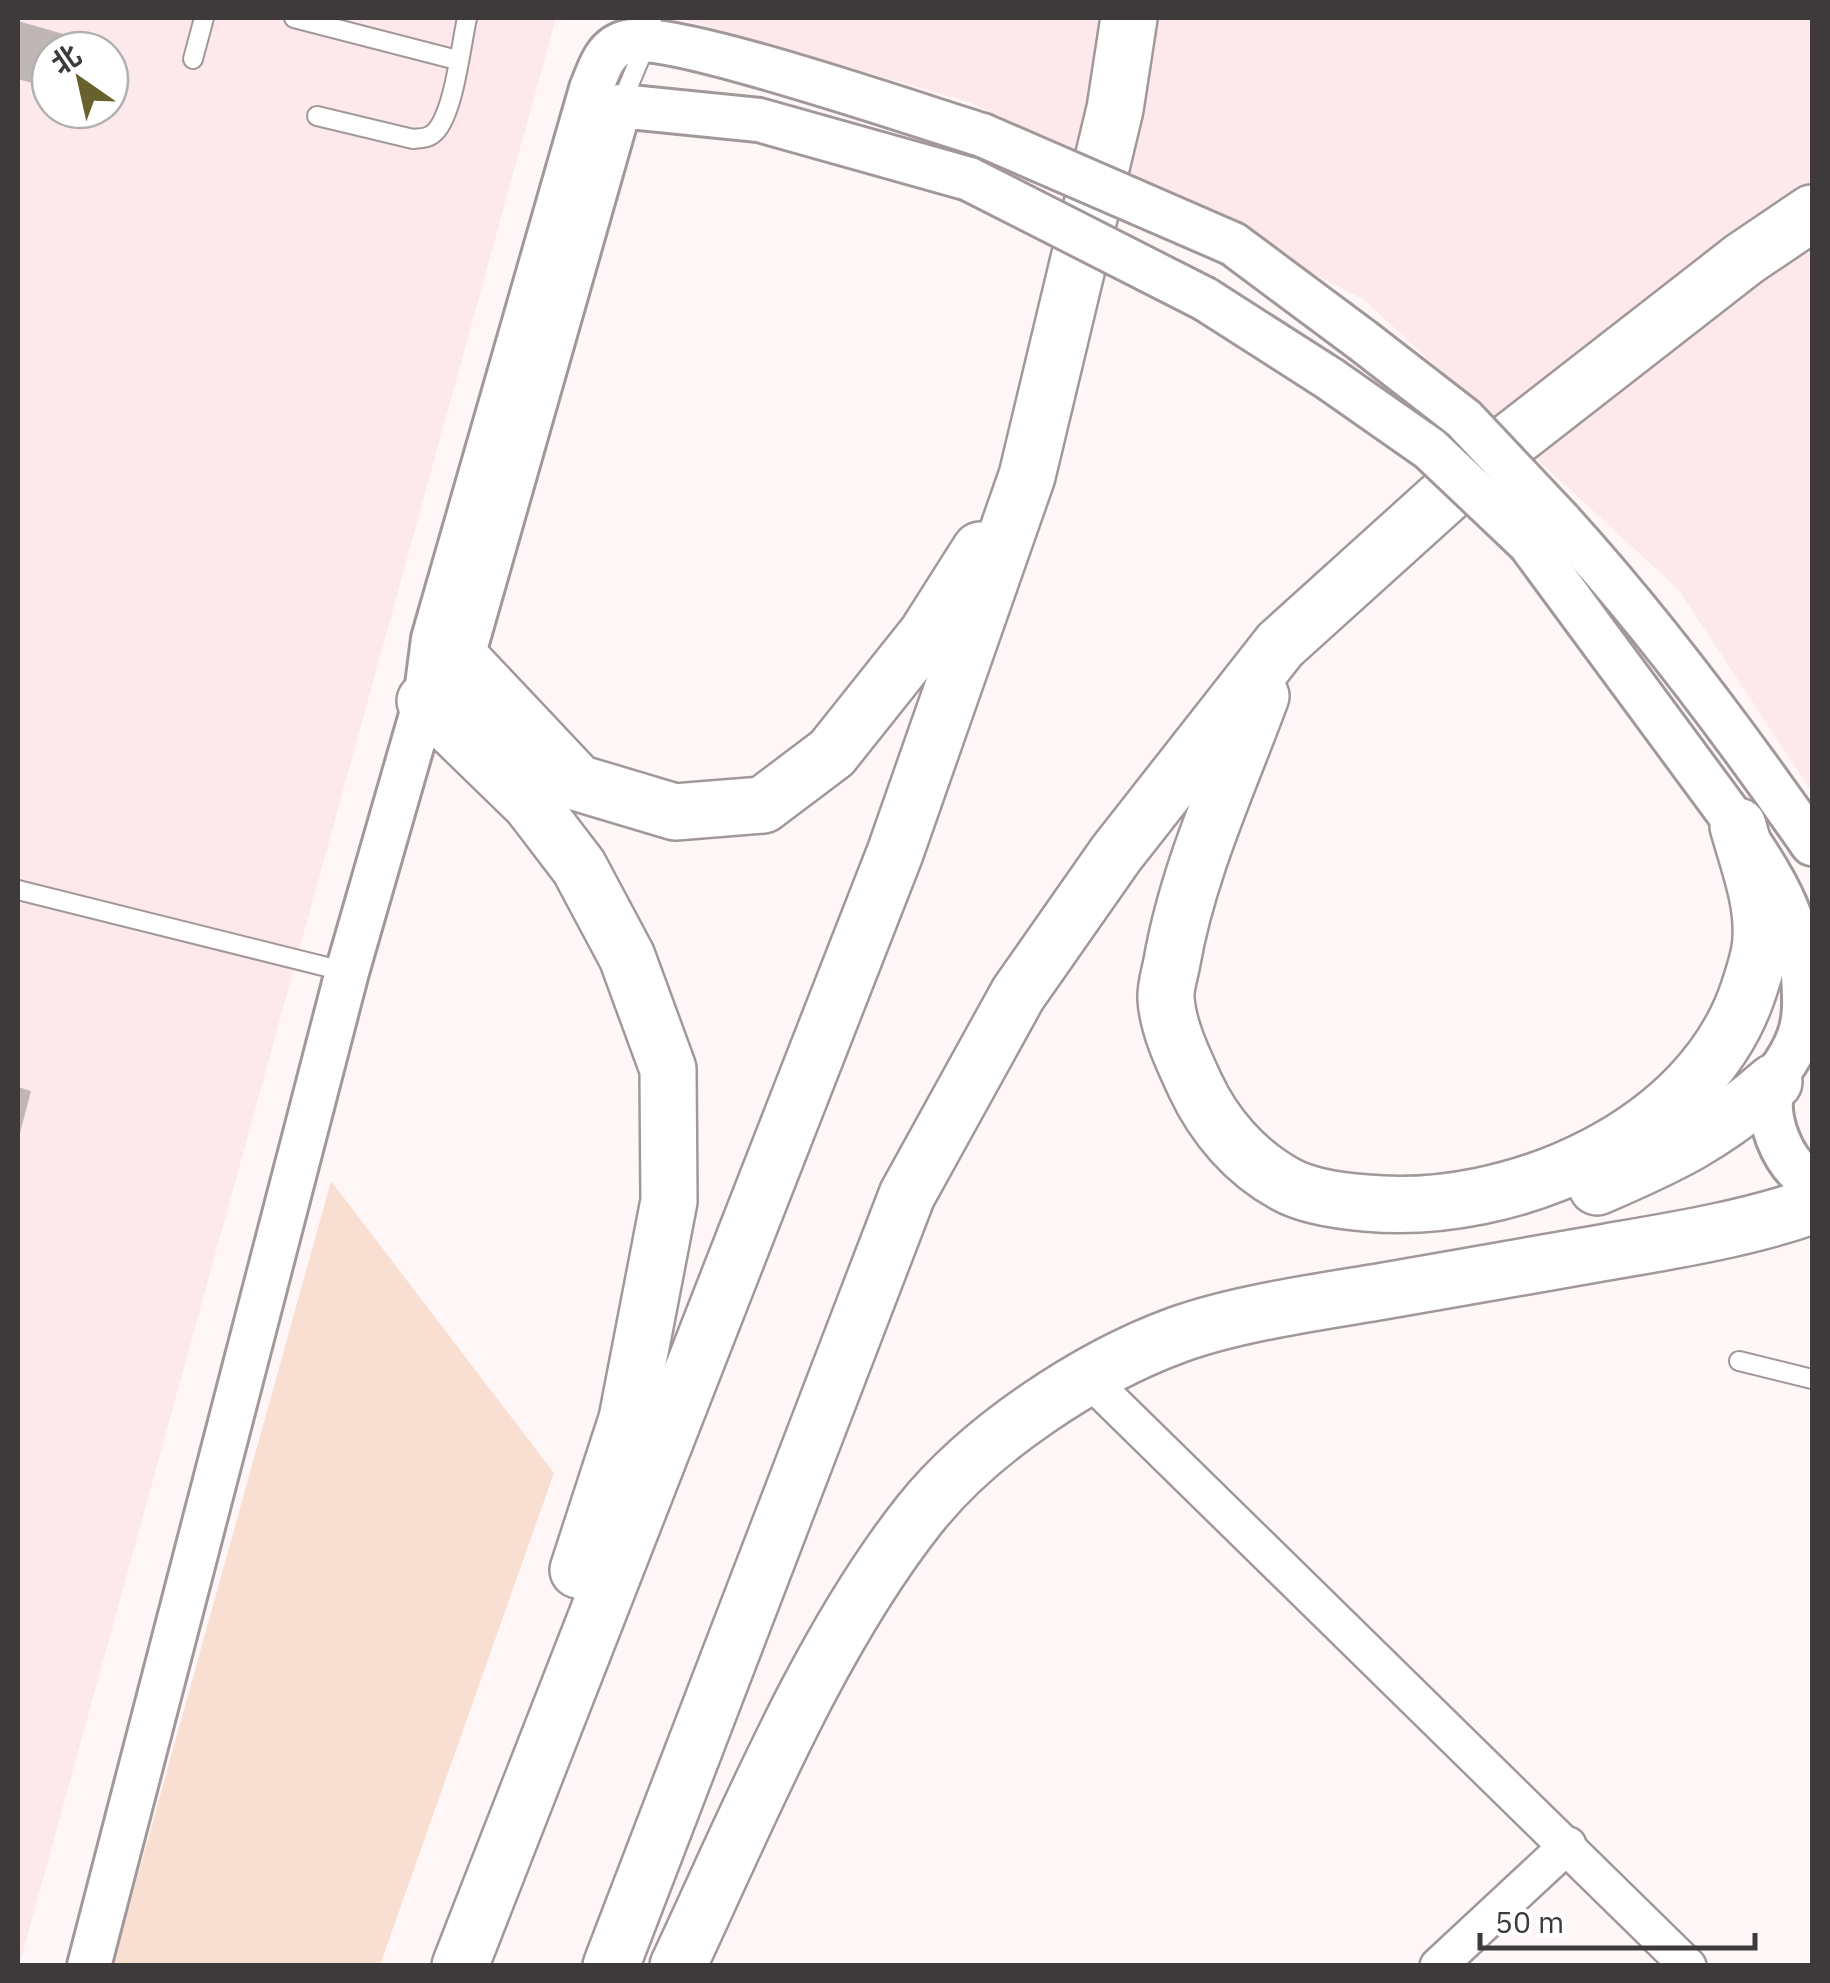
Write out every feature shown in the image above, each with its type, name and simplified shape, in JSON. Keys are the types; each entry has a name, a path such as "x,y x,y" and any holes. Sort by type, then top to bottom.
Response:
{"highway":[{"path":"460,1966 895,854 1028,476 1115,108 1129,18"},
{"path":"611,1966 907,1195 1018,994 1116,854 1280,646 1478,467 1744,259 1812,212"},
{"path":"462,660 578,783 675,812 763,805 832,754 926,635 1028,476"},
{"path":"1280,646 1178,930 1166,998 1180,1054 1207,1110 1247,1158 1288,1186 1337,1200 1440,1213 1522,1208 1593,1189 1695,1143 1738,1114 1796,1050"},
{"path":"425,701 530,803 579,867 626,957 668,1069 669,1201 627,1419 450,1966"},
{"path":"1400,1206 1466,1200 1525,1185 1588,1160 1642,1127 1712,1060 1738,1021 1761,940 1759,905 1738,826"},
{"path":"678,1966 814,1682 880,1572 920,1514 972,1459 1029,1414 1088,1378 1178,1335 1278,1310 1694,1238 1812,1206"}],"street":[{"path":"89,1966 347,972 425,701 433,639 591,89 604,57 650,28 726,57 982,136 1232,244 1464,419 1771,872 1792,915 1804,998 1796,1050 1773,1130 1796,1172 1812,1182"},
{"path":"425,701 462,660 620,106 759,120 970,178 1205,299 1330,379 1622,588 1755,762 1812,844"},
{"path":"1088,1378 1688,1966"},
{"path":"1438,1966 1568,1845"}],"lane":[{"path":"193,59 204,18"},
{"path":"294,18 458,60"},
{"path":"317,116 426,138 441,124 467,18"},
{"path":"620,106 650,28"},
{"path":"18,890 347,972"},
{"path":"1739,1361 1812,1380"}],"shaded area":[{"path":"18,18 556,18 19,1966"},
{"path":"679,18 1812,18 1812,792 1678,589 1363,299 969,102"},
{"path":"331,1181 554,1473 380,1965 113,1965"}],"building":[{"path":"18,21 50,30 30,30 30,82 18,79"},
{"path":"18,1087 31,1091 19,1137 18,1137"}]}
